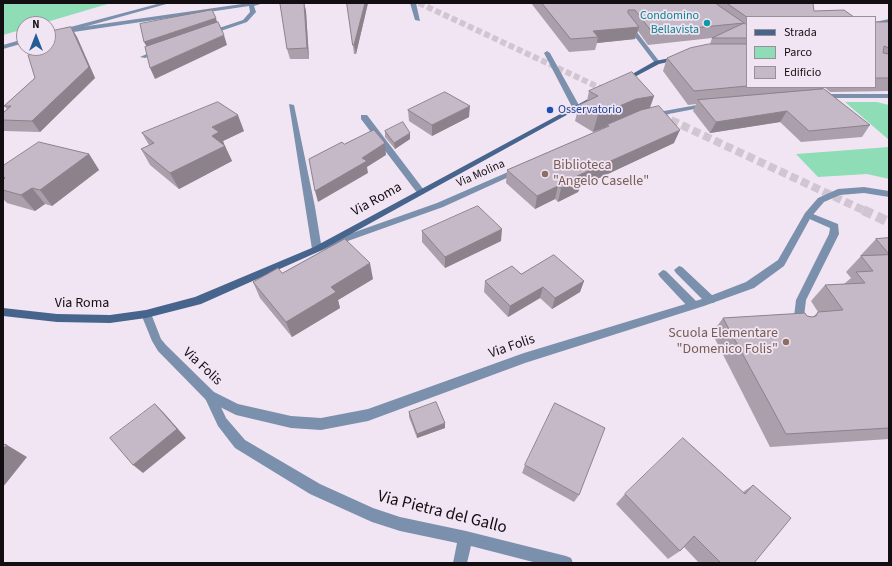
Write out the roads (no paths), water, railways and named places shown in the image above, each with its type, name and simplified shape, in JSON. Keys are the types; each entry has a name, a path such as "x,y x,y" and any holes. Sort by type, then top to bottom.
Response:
{"main road":[{"path":"616,85 657,62 691,56"},
{"name":"Via Roma","path":"3,312 82,319 110,319 146,314 183,305 220,292 318,249 596,96"}],"street":[{"path":"56,32 167,3"},
{"path":"56,33 261,3"},
{"path":"413,3 418,20"},
{"path":"205,34 245,21 253,12 251,4"},
{"path":"876,24 889,21"},
{"path":"628,24 657,62"},
{"path":"3,47 16,43"},
{"path":"143,57 165,48"},
{"path":"547,53 576,107"},
{"path":"818,88 829,96"},
{"path":"814,97 889,96"},
{"path":"641,118 699,106 720,104"},
{"path":"291,105 318,249"},
{"path":"364,116 421,192"},
{"name":"Via Molina","path":"318,249 440,205 524,169"},
{"name":"Via Folis","path":"146,314 157,341 162,348 210,396 236,409 286,422 321,424 357,418 379,411 524,358 710,300 750,285 781,263 808,215 821,200 838,192 864,190 889,194"},
{"path":"798,327 801,300 834,234 835,226 808,215"},
{"path":"678,270 710,300"},
{"path":"663,274 693,305"},
{"name":"Via Pietra del Gallo","path":"210,396 220,418 231,436 263,459 315,489 354,508 379,518 400,524 466,538 566,563"},
{"path":"460,563 466,538"}],"tunnel":[{"path":"419,3 609,92"},
{"path":"660,115 865,211"},
{"path":"863,210 889,222"}],"place":[{"name":"Condomino Bellavista","path":"707,23"},
{"name":"Osservatorio","path":"550,110"},
{"name":"Biblioteca \"Angelo Caselle\"","path":"545,174"},
{"name":"Scuola Elementare \"Domenico Folis\"","path":"786,342"}]}
